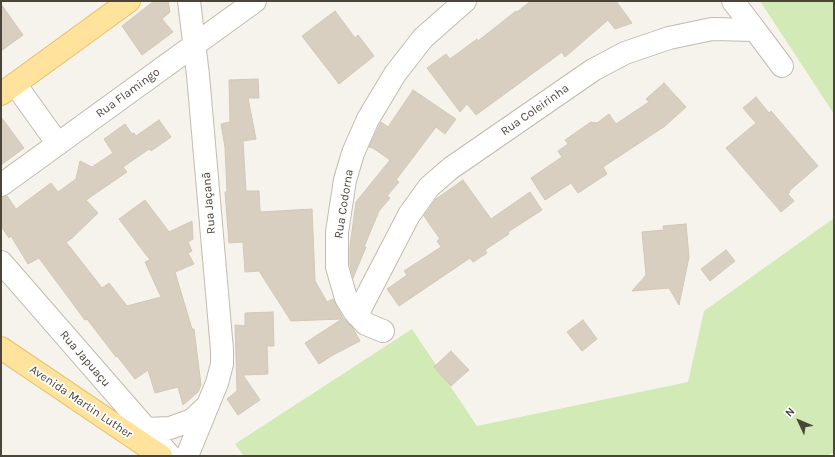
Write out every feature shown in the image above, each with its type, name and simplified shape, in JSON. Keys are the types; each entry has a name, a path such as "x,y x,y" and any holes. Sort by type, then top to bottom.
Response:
{"main road":[{"path":"8,89 123,3"},
{"name":"Avenida Martin Luther","path":"1,348 161,456"}],"street":[{"name":"Rua Jaçanã","path":"187,456 210,403 222,364 198,75 188,1"},
{"name":"Rua Flamingo","path":"1,185 255,1"},
{"name":"Rua Codorna","path":"382,330 366,324 358,315 346,298 337,267 337,232 345,180 353,153 368,119 395,74 423,38 465,1"},
{"path":"733,1 782,66"},
{"name":"Rua Coleirinha","path":"358,315 409,214 428,187 452,168 592,70 625,53 669,38 712,29 755,30"},
{"path":"8,89 58,144"},
{"name":"Rua Japuaçu","path":"1,262 170,456"},
{"name":"Rua Jaçanã","path":"146,428 170,428 192,420 210,403"}],"green space":[{"path":"760,1 834,1 834,114"},
{"path":"834,218 834,452 827,456 244,456 235,444 412,329 477,426 688,382 704,311"}],"building":[{"path":"154,1 168,1 170,12 162,19 173,32 142,55 122,26"},
{"path":"531,1 616,1 632,23 615,29 608,20 565,57 562,52 476,115 467,104 460,112 427,68 446,54 450,59 477,39 478,41"},
{"path":"1,4 23,35 1,51"},
{"path":"335,11 355,38 358,35 374,56 339,84 302,36"},
{"path":"258,79 259,98 248,98 256,139 243,141 246,191 259,191 260,212 312,209 315,281 327,302 333,299 343,318 353,328 360,341 319,364 305,343 342,319 291,321 259,271 245,272 243,242 229,243 225,192 227,192 225,147 221,124 230,122 229,80"},
{"path":"664,83 686,107 665,126 603,167 607,174 578,193 571,183 545,200 531,178 562,157 558,151 568,144 565,140 591,122 597,123 609,114 616,124 649,102 646,99"},
{"path":"413,90 456,119 445,134 436,127 396,180 399,182 387,196 390,198 379,211 353,278 350,265 350,246 356,202 390,160 373,148 369,147 381,122 388,127"},
{"path":"756,97 769,113 771,111 818,166 789,191 790,192 788,194 794,201 781,212 726,148 756,123 743,108"},
{"path":"1,117 24,148 1,165"},
{"path":"159,120 171,137 151,151 149,149 123,167 127,172 86,200 98,213 66,242 102,288 109,283 127,306 161,297 145,262 150,260 119,219 145,200 169,232 192,221 193,239 188,242 192,251 188,253 194,264 175,272 192,329 194,329 201,385 198,392 183,405 178,387 155,393 148,370 135,379 87,319 85,320 39,258 28,264 11,236 9,238 1,226 1,197 7,196 16,209 51,183 58,192 76,179 80,161 92,167 113,153 104,139 125,124 132,134 134,133 136,136"},
{"path":"463,180 491,219 530,192 542,210 508,232 509,234 485,250 487,253 473,262 470,258 399,306 387,289 407,275 404,271 441,247 437,241 440,239 424,216 436,199"},
{"path":"686,224 689,257 679,305 669,288 632,291 646,275 642,232 664,230 663,226"},
{"path":"726,250 735,261 710,281 701,269"},
{"path":"273,312 274,346 267,346 268,374 243,375 260,400 238,415 227,399 237,391 235,325 245,326 245,313"},
{"path":"583,320 597,339 582,351 567,332"},
{"path":"451,351 469,370 451,386 434,367"}]}
